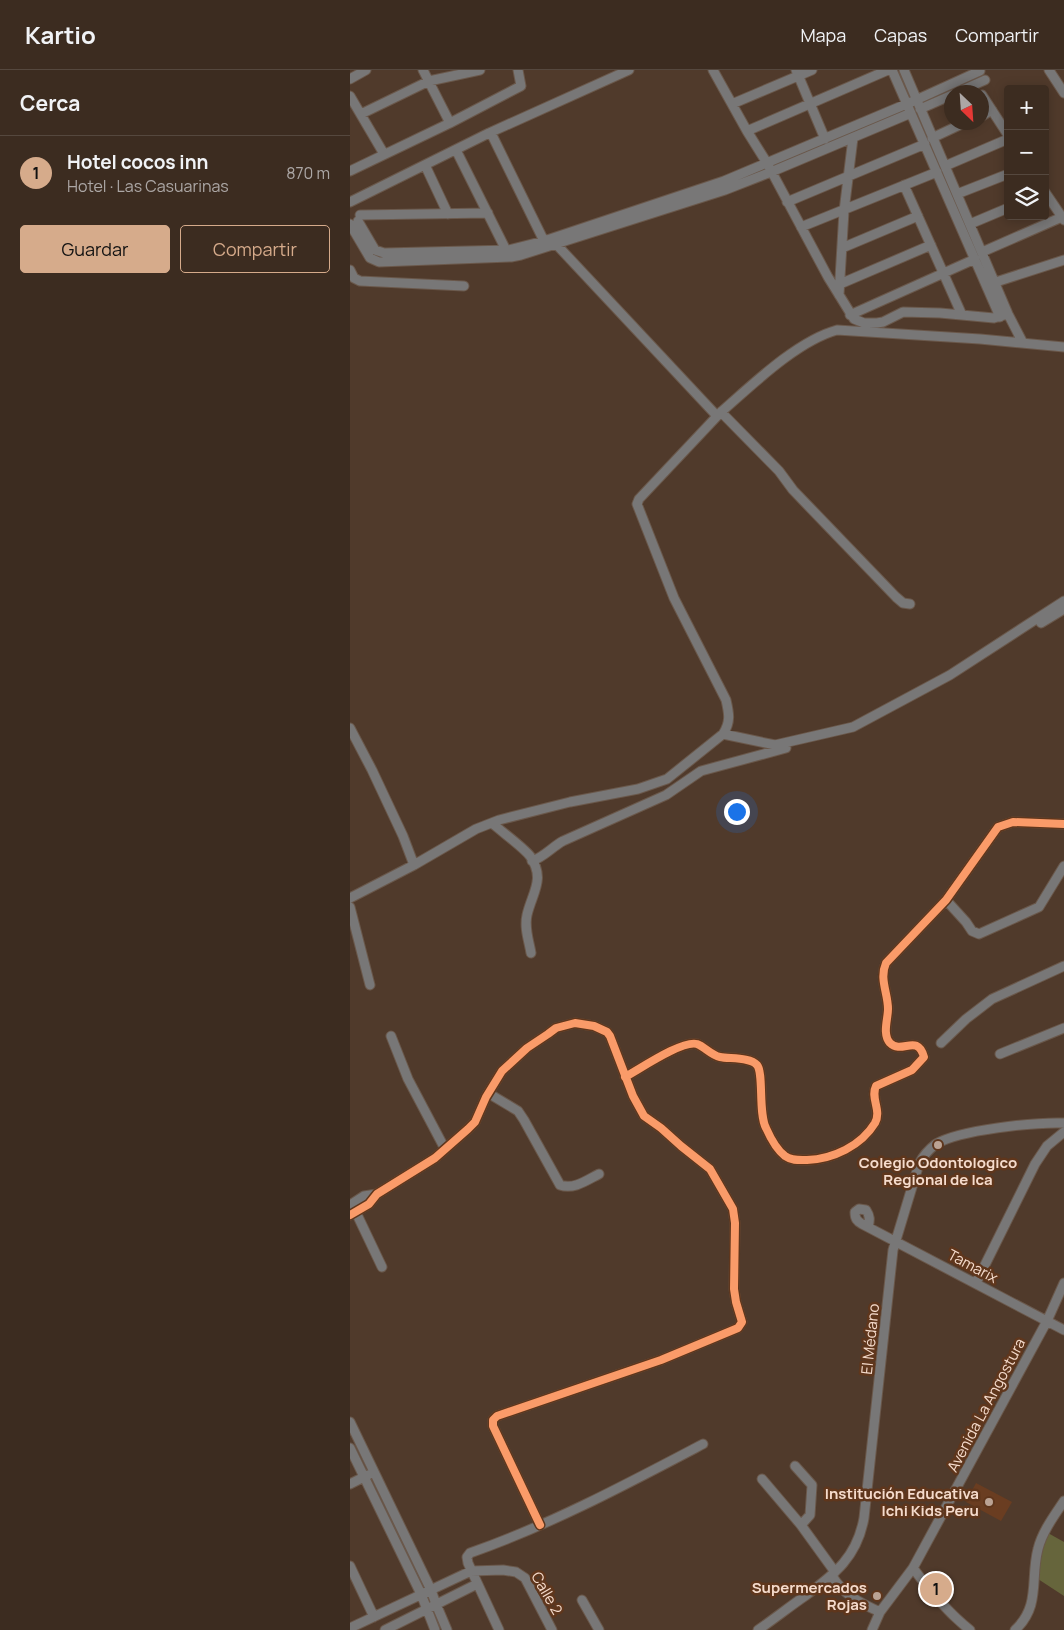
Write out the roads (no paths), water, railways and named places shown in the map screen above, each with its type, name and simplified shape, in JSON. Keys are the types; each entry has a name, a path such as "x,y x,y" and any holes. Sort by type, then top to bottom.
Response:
{"street":[{"path":"350,79 366,70"},
{"path":"423,70 450,123"},
{"path":"361,114 429,81 480,70"},
{"path":"350,171 522,86 518,70"},
{"path":"350,202 491,132 629,70"},
{"path":"732,104 797,73 812,70"},
{"path":"747,131 888,70"},
{"path":"892,70 912,102 1004,315 1023,343"},
{"path":"904,70 912,102"},
{"path":"1049,70 1064,93"},
{"path":"716,71 732,104 850,315 858,322 883,322 903,312 994,318 1004,315"},
{"path":"350,206 357,208 354,221 370,258 379,262 512,257 726,190 825,139 912,102 967,73 980,71"},
{"path":"797,73 825,139"},
{"path":"967,73 975,85"},
{"path":"982,85 985,80"},
{"path":"350,96 384,154"},
{"path":"354,221 375,250 384,254 506,250 544,241 724,181 769,168 852,138 944,99"},
{"path":"989,106 1005,130"},
{"path":"788,202 848,177 950,130"},
{"path":"491,132 544,241"},
{"path":"839,295 844,211 852,138"},
{"path":"801,227 844,211 1004,142"},
{"path":"456,150 506,250"},
{"path":"425,165 448,214"},
{"path":"941,169 957,194 970,224 978,256 996,282 1004,315"},
{"path":"957,194 1005,175"},
{"path":"904,185 962,315"},
{"path":"850,315 1063,218 1049,198"},
{"path":"970,224 1004,210"},
{"path":"354,221 448,214 488,214"},
{"path":"842,248 918,216"},
{"path":"556,244 719,414 779,471 793,490 896,597 910,604"},
{"path":"840,284 931,245"},
{"path":"996,282 1064,260"},
{"path":"350,270 354,278 360,281 464,286"},
{"path":"350,898 414,865 476,829 492,823 514,815 650,786 674,774 723,734 729,725 730,714 726,700 674,598 637,504 638,498 719,414 775,366 814,339 837,330 980,338 1064,347"},
{"path":"723,734 775,745 853,727 950,675 1064,601"},
{"path":"532,861 541,857 563,841 666,795 701,771 865,728 1064,609"},
{"path":"350,728 376,778 403,836 414,865"},
{"path":"625,1077 684,1044 692,1043 699,1045 719,1057 750,1061 755,1063 759,1071 762,1114 765,1127 782,1153 792,1159 800,1160 822,1158 842,1152 858,1141 875,1121 878,1115 874,1092 876,1086 912,1070 924,1057 922,1050 916,1045 896,1046 888,1040 886,1032 888,1007 883,984 883,968 889,959 946,900 998,827 1013,822 1064,824"},
{"path":"492,823 530,856 538,878 537,889 527,916 526,931 531,953"},
{"path":"946,900 972,931 978,934 1035,910 1041,904 1064,866"},
{"path":"350,907 370,985"},
{"path":"350,946 358,940"},
{"path":"941,1043 966,1019 992,999 1064,966"},
{"path":"382,1267 352,1209 369,1204 377,1194 445,1150 475,1122 488,1093 502,1071 527,1048 556,1028 575,1023 594,1026 607,1032 625,1077 644,1116 704,1164 713,1174 733,1209 735,1222 734,1288 742,1322 741,1326 661,1360 502,1414 494,1420 493,1426 540,1524"},
{"path":"1000,1054 1064,1028"},
{"path":"391,1036 408,1079 445,1150"},
{"path":"488,1093 518,1112 560,1185 566,1187 573,1186 599,1174"},
{"name":"El Médano","path":"758,1630 836,1573 857,1542 864,1518 895,1240 919,1164 924,1155 935,1145 963,1134 1013,1127 1064,1123"},
{"path":"976,1282 1035,1164 1047,1146 1064,1132"},
{"name":"Tamarix","path":"868,1227 976,1282 1064,1330"},
{"name":"Avenida La Angostura","path":"872,1630 880,1612 914,1568 1064,1283"},
{"path":"350,1422 431,1590 448,1630"},
{"path":"499,1630 471,1571 467,1560 470,1553 506,1540 640,1477 703,1444"},
{"path":"350,1448 421,1594 435,1630"},
{"path":"795,1466 812,1485 810,1516 801,1525"},
{"path":"350,1484 374,1472"},
{"path":"762,1480 801,1525 836,1573 839,1586 852,1598 880,1612"},
{"path":"1015,1630 1025,1620 1031,1606 1035,1564 1041,1539 1064,1501"},
{"path":"350,1566 374,1617"},
{"path":"914,1568 941,1604 952,1616 970,1630"},
{"name":"Calle 2","path":"471,1571 503,1570 522,1575 528,1581 552,1630"},
{"path":"350,1628 366,1626 374,1617 471,1571"},
{"path":"386,1630 477,1584"},
{"path":"582,1600 599,1630"}],"place":[{"name":"Colegio Odontologico Regional de Ica","path":"938,1145"},
{"name":"Institución Educativa Ichi Kids Peru","path":"989,1502"},
{"name":"Hotel cocos inn","path":"936,1589"},
{"name":"Supermercados Rojas","path":"877,1596"}]}
